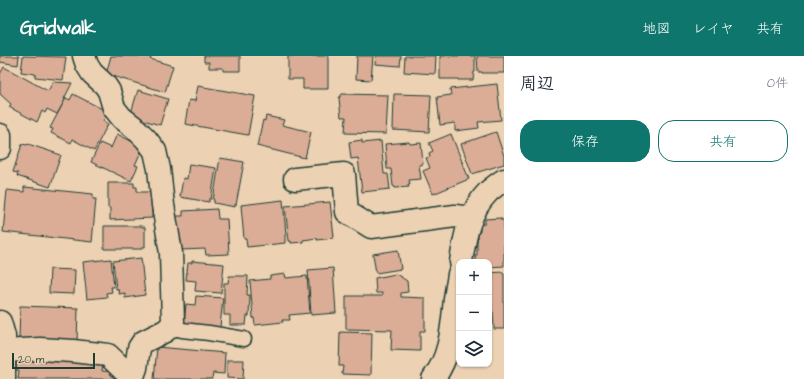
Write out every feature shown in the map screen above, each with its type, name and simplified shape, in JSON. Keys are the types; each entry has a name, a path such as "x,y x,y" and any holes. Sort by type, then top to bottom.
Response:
{"street":[{"path":"5,351 73,351 108,355 132,379 136,368 139,348 143,342 165,331 173,322 171,253 155,151 114,108 109,91 87,65 84,56"},
{"path":"0,136 0,148"},
{"path":"295,179 344,174 347,212 371,226 455,216 471,218"},
{"path":"461,259 465,235 471,218 480,202 490,190 504,180"},
{"path":"434,379 445,359 450,343 456,295"},
{"path":"0,322 4,336 4,379"}],"lane":[{"path":"170,327 244,339"}],"building":[{"path":"0,56 19,56 18,65 0,62"},
{"path":"23,56 66,57 63,80 35,77 35,74 21,72"},
{"path":"111,56 146,56 151,57 150,59 173,66 165,92 106,74"},
{"path":"204,56 240,56 240,71 223,71 223,68 209,68 209,62 204,62"},
{"path":"288,56 328,56 328,89 303,89 303,79 288,79"},
{"path":"357,56 373,56 371,80 356,79"},
{"path":"376,56 401,56 400,66 375,64"},
{"path":"405,56 436,56 435,74 404,72"},
{"path":"440,56 475,56 475,72 473,80 440,79"},
{"path":"477,56 504,56 504,73 478,72"},
{"path":"4,67 48,91 53,82 72,83 57,114 47,109 45,113 42,111 37,122 9,107 11,104 0,94 0,74"},
{"path":"497,84 501,120 478,122 479,128 455,131 455,123 440,125 437,97 451,95 450,89"},
{"path":"198,86 255,96 248,135 185,124 189,100 195,101"},
{"path":"138,90 168,99 160,125 130,116"},
{"path":"73,94 108,112 103,121 108,124 94,151 72,139 71,143 51,133 53,129 50,128 66,98 70,100"},
{"path":"342,94 388,95 386,134 345,133 346,117 341,117 339,98"},
{"path":"394,94 431,95 429,132 393,130"},
{"path":"266,116 284,120 282,125 311,132 305,158 257,146 263,120 265,121"},
{"path":"496,132 504,156 504,164 472,174 461,144"},
{"path":"117,134 143,147 135,165 138,166 131,181 91,162 100,143 111,148"},
{"path":"451,134 469,179 433,194 423,171 430,168 426,158 430,157 429,153 433,151 429,143"},
{"path":"362,140 362,143 381,141 384,174 388,174 390,189 362,192 358,158 351,159 349,142"},
{"path":"409,142 410,144 421,143 423,164 419,165 421,179 409,180 409,187 395,188 393,186 391,169 387,169 385,144"},
{"path":"22,144 28,144 61,155 50,187 17,176 18,173 13,172"},
{"path":"220,158 244,162 235,207 214,203 213,200"},
{"path":"189,164 216,168 211,199 209,199 209,202 180,197 183,178 187,179"},
{"path":"108,183 134,183 134,187 137,187 137,192 152,192 152,218 110,220 110,208 108,208"},
{"path":"24,187 93,194 93,199 96,199 92,242 3,232 7,190 24,192"},
{"path":"283,200 286,235 285,243 247,247 246,239 244,239 241,205"},
{"path":"330,202 333,238 317,240 317,238 303,240 303,242 291,243 291,241 289,241 285,206"},
{"path":"217,209 218,219 227,219 229,254 206,255 205,249 181,250 176,216 183,216 183,211"},
{"path":"501,218 501,220 504,220 504,266 492,267 492,259 476,259 478,232 480,232 480,224 485,224 485,219"},
{"path":"104,226 145,227 145,247 142,247 142,249 104,249"},
{"path":"398,250 401,269 376,273 373,254"},
{"path":"141,258 145,295 125,298 125,293 119,294 118,289 116,289 113,261"},
{"path":"111,259 114,287 111,287 112,292 106,293 107,297 87,299 83,262"},
{"path":"192,261 224,264 221,293 195,291 196,281 186,280 188,263 192,263"},
{"path":"333,268 336,313 311,315 308,270"},
{"path":"50,269 75,270 74,294 49,293"},
{"path":"503,272 504,274 504,329 494,329 492,312 492,273"},
{"path":"285,274 286,278 307,276 310,313 289,315 290,320 282,320 283,322 255,325 250,281 270,279 270,276"},
{"path":"396,274 407,281 408,292 401,293 401,297 425,298 425,331 420,331 420,351 391,350 392,330 346,329 346,296 382,296 382,293 376,293 375,278"},
{"path":"229,276 248,276 247,295 250,295 249,316 247,316 246,325 230,325 230,315 224,315 224,283 228,283"},
{"path":"196,296 223,298 220,327 184,324 186,304 195,305"},
{"path":"20,306 78,308 77,342 19,340"},
{"path":"340,332 372,333 371,375 342,374 343,366 339,366"},
{"path":"157,347 225,353 224,374 213,373 212,379 154,379"},
{"path":"17,356 103,363 102,371 114,372 114,379 18,379 19,370 16,370"},
{"path":"227,360 244,360 243,379 227,378"}]}
